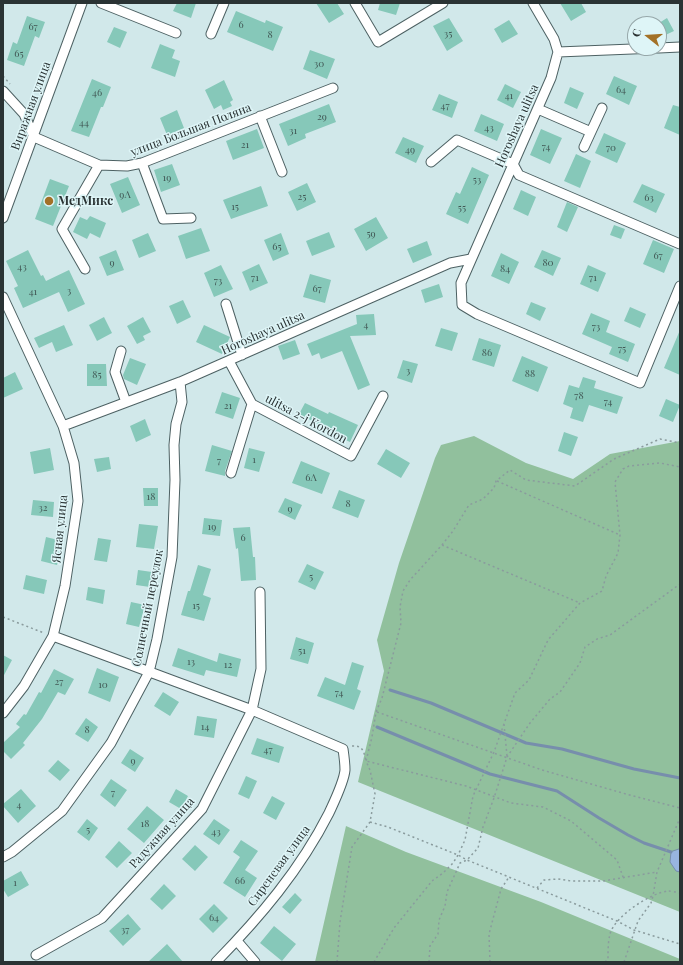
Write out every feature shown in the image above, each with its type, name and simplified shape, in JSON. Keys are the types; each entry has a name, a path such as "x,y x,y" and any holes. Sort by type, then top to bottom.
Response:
{"street":[{"name":"Виражная улица","path":"3,218 82,3"},
{"path":"101,3 176,33"},
{"path":"211,34 224,3"},
{"path":"355,3 378,42 443,3"},
{"path":"534,4 554,39 558,52 627,49"},
{"path":"667,48 680,47"},
{"name":"Horoshaya ulitsa","path":"558,52 551,78 538,109 461,283 462,305 477,314 640,383 680,286"},
{"name":"улица Большая Поляна","path":"34,137 99,165 127,166 142,163 333,88"},
{"path":"3,91 24,114 34,137"},
{"path":"584,147 602,108"},
{"path":"538,109 591,132"},
{"path":"260,116 282,172"},
{"path":"431,162 456,140 513,164 519,175 680,244"},
{"path":"142,163 163,219 191,218"},
{"path":"85,269 62,229 99,165"},
{"name":"Horoshaya ulitsa","path":"63,426 180,382 450,263 471,259"},
{"name":"Ясная улица","path":"3,297 63,426 74,463 78,501 65,586 53,636 24,686 3,713"},
{"path":"226,304 242,355"},
{"path":"121,351 115,372 126,402"},
{"name":"ulitsa 2-j Kordon","path":"229,360 252,404 351,456 383,396"},
{"name":"Солнечный переулок","path":"3,857 12,852 62,811 111,743 148,672 157,639 172,557 175,480 174,445 176,424 182,402 180,382"},
{"name":"ulitsa 2-j Kordon","path":"231,473 252,404"},
{"name":"Радужная улица","path":"36,955 102,918 202,809 252,710 261,669 260,592"},
{"path":"53,636 252,710 343,749"},
{"name":"Сиреневая улица","path":"216,962 237,941 273,900 310,848 336,800 345,771 343,749"},
{"path":"237,941 255,962"}],"path":[{"path":"366,761 376,712 382,698 401,623 400,607 403,591 410,580 453,532 469,505 483,499 494,488 496,481 510,470 526,480 575,486 614,459 660,439 680,443"},
{"path":"374,962 394,928 432,881 448,868 458,855 464,840 476,790 494,752 515,693 529,680 548,640 580,604 602,591 606,576 618,553 620,535 615,482 623,469 629,466 660,463 680,467"},
{"path":"496,481 620,535"},
{"path":"442,545 580,604"},
{"path":"429,962 430,946 438,934 439,920 445,906 446,892 460,863 466,860 478,848 483,827 507,757 535,717 550,699 560,692 580,663 585,648 597,639 610,635 680,584"},
{"path":"3,617 53,636"},
{"path":"376,712 550,772 680,808"},
{"path":"504,722 507,757"},
{"path":"337,962 340,922 352,847 370,822 375,794 370,770 363,749 358,745 343,749"},
{"path":"366,761 466,786 494,798 511,803 543,807 571,821 617,860 623,877"},
{"path":"624,962 638,921 651,903 657,872 680,818"},
{"path":"370,822 388,827 458,855 466,860 617,921 634,930 680,944"},
{"path":"537,888 544,880 558,879 572,881 603,881 657,872"},
{"path":"490,962 489,934 501,889 509,877"},
{"path":"605,962 608,959 610,933 617,921 630,908 653,896 667,891 680,893"},
{"path":"529,962 548,962"}],"green space":[{"path":"474,436 526,463 573,479 610,454 680,441 680,912 358,782 384,671 377,640 399,563 435,458 441,445"},
{"path":"346,826 406,852 541,902 680,959 680,962 315,962"}],"water":[{"path":"680,849 680,872 676,871 670,862 671,852"}],"building":[{"path":"177,3 196,3 191,18 173,11"},
{"path":"316,3 337,3 344,14 329,23"},
{"path":"380,3 400,3 396,15 378,10"},
{"path":"560,3 581,3 586,12 571,21"},
{"path":"236,11 265,23 266,20 283,27 273,51 227,32"},
{"path":"27,16 45,22 39,38 35,36 24,66 7,60 13,42 17,44"},
{"path":"449,18 463,41 447,51 433,26"},
{"path":"667,18 674,31 667,34"},
{"path":"509,20 518,34 502,43 494,29"},
{"path":"114,27 127,32 120,48 107,42"},
{"path":"160,44 175,50 172,58 180,61 175,77 151,68"},
{"path":"310,50 335,59 327,79 303,69"},
{"path":"614,76 637,86 629,105 606,94"},
{"path":"92,79 111,87 89,137 71,131"},
{"path":"224,80 233,100 230,102 232,106 223,110 221,105 214,109 205,90"},
{"path":"505,84 521,92 513,108 497,100"},
{"path":"570,87 584,93 577,109 564,103"},
{"path":"439,94 458,102 452,118 432,110"},
{"path":"329,104 336,122 305,134 306,138 288,146 279,124"},
{"path":"673,105 680,107 680,135 664,128"},
{"path":"177,110 184,128 167,135 160,118"},
{"path":"481,114 504,124 497,141 474,131"},
{"path":"257,129 264,148 233,160 226,141"},
{"path":"541,129 562,138 550,164 530,155"},
{"path":"604,133 626,143 617,163 595,153"},
{"path":"403,137 424,146 416,163 395,153"},
{"path":"576,154 591,161 580,188 564,181"},
{"path":"172,164 180,185 161,192 154,170"},
{"path":"472,167 489,175 468,224 446,214 456,192 460,194"},
{"path":"128,177 140,205 122,213 110,184"},
{"path":"50,179 69,186 53,226 35,219"},
{"path":"307,183 316,202 297,211 288,192"},
{"path":"642,184 665,194 656,213 633,202"},
{"path":"261,186 268,206 231,219 223,200"},
{"path":"521,190 536,197 528,216 513,209"},
{"path":"567,202 578,207 567,232 557,227"},
{"path":"90,216 106,223 100,238 90,233 87,239 73,232 80,217 87,220"},
{"path":"376,217 388,238 366,251 354,229"},
{"path":"614,225 625,229 621,239 610,235"},
{"path":"201,228 210,251 186,259 178,236"},
{"path":"329,232 335,247 312,256 306,241"},
{"path":"148,233 156,251 139,258 132,240"},
{"path":"281,233 289,254 273,261 264,240"},
{"path":"653,240 674,249 664,273 643,264"},
{"path":"427,241 432,255 413,263 407,249"},
{"path":"28,250 41,276 43,275 46,281 69,270 85,304 68,312 59,292 23,308 14,288 18,286 6,261"},
{"path":"116,250 124,270 107,276 99,257"},
{"path":"542,250 561,258 553,276 534,267"},
{"path":"501,253 519,262 509,284 491,276"},
{"path":"259,264 268,283 250,291 242,272"},
{"path":"221,265 233,289 214,297 204,273"},
{"path":"588,265 606,273 598,292 580,284"},
{"path":"310,274 331,280 325,303 303,297"},
{"path":"439,284 443,297 425,303 421,290"},
{"path":"183,300 191,317 177,324 169,306"},
{"path":"531,302 546,308 540,321 526,314"},
{"path":"630,307 646,314 640,328 624,321"},
{"path":"591,313 610,321 606,332 635,344 628,362 609,354 612,347 582,334"},
{"path":"374,314 376,335 350,336 370,385 358,390 342,351 321,359 319,353 312,356 307,344 357,324 356,315"},
{"path":"104,317 112,333 97,341 89,325"},
{"path":"143,317 151,332 143,336 145,340 137,344 127,326"},
{"path":"64,325 73,345 56,352 52,342 39,348 34,338"},
{"path":"204,325 230,337 222,354 196,342"},
{"path":"441,328 458,333 452,351 435,346"},
{"path":"680,330 680,375 664,368"},
{"path":"479,338 501,345 494,367 472,360"},
{"path":"295,340 300,354 283,360 278,346"},
{"path":"522,356 548,367 538,392 512,381"},
{"path":"130,358 146,364 137,385 124,379 123,375"},
{"path":"403,360 418,364 412,383 397,378"},
{"path":"87,364 106,364 107,386 87,386"},
{"path":"15,372 23,389 3,398 3,378"},
{"path":"583,377 596,381 594,388 623,397 617,414 589,405 583,422 570,418 573,408 563,404 569,385 579,388"},
{"path":"222,392 240,398 233,419 215,413"},
{"path":"666,399 680,405 673,422 659,416"},
{"path":"305,403 328,414 329,412 358,425 350,442 321,429 322,426 299,414"},
{"path":"145,419 151,435 136,442 130,426"},
{"path":"564,432 578,437 571,456 558,451"},
{"path":"212,445 232,451 225,471 225,476 205,471"},
{"path":"50,448 54,470 34,474 30,452"},
{"path":"249,448 265,452 259,472 244,468"},
{"path":"386,449 410,463 401,478 377,464"},
{"path":"109,457 111,469 97,472 94,459"},
{"path":"301,461 330,473 322,494 292,483"},
{"path":"143,488 158,488 158,506 144,506"},
{"path":"339,490 365,500 358,518 332,508"},
{"path":"285,498 302,505 295,520 278,512"},
{"path":"33,500 54,502 53,517 31,515"},
{"path":"204,518 222,520 220,536 202,534"},
{"path":"139,524 158,526 154,549 136,547"},
{"path":"250,527 253,557 255,557 256,580 241,581 238,548 236,549 233,528"},
{"path":"46,537 62,541 57,565 41,561"},
{"path":"98,538 111,540 107,562 94,560"},
{"path":"307,564 324,572 315,590 298,582"},
{"path":"198,565 211,569 203,595 211,598 204,621 181,615"},
{"path":"138,570 152,572 150,587 136,585"},
{"path":"26,575 47,580 44,594 23,589"},
{"path":"88,587 105,590 103,604 86,600"},
{"path":"131,602 145,605 139,627 126,624"},
{"path":"296,637 314,643 308,664 290,659"},
{"path":"178,648 217,662 219,653 241,659 237,677 206,670 204,676 172,666"},
{"path":"3,655 12,660 3,677"},
{"path":"352,662 364,666 357,689 361,691 354,710 317,696 325,677 345,685"},
{"path":"97,668 119,677 110,702 88,693"},
{"path":"54,669 74,679 65,695 58,692 42,719 23,743 25,745 11,759 3,751 3,743 20,727 16,724 24,714 26,715 39,692 41,693"},
{"path":"163,692 179,702 170,716 154,706"},
{"path":"197,716 217,719 214,738 194,735"},
{"path":"86,718 98,727 88,742 75,734"},
{"path":"257,738 284,747 279,763 251,754"},
{"path":"130,749 144,758 135,772 121,763"},
{"path":"58,760 70,770 60,781 48,771"},
{"path":"246,776 257,781 249,799 238,794"},
{"path":"111,779 127,790 115,807 100,795"},
{"path":"21,789 36,806 18,823 3,806 3,804"},
{"path":"176,789 188,796 181,809 169,802"},
{"path":"272,796 285,803 276,820 263,813"},
{"path":"147,806 164,820 144,843 127,829"},
{"path":"87,819 98,828 89,841 77,832"},
{"path":"214,819 230,830 219,845 203,834"},
{"path":"241,840 258,851 245,870 257,878 245,897 223,883 240,857 233,852"},
{"path":"119,841 132,853 117,868 105,857"},
{"path":"195,845 208,857 195,871 182,859"},
{"path":"21,871 29,885 8,897 3,889 3,881"},
{"path":"164,884 176,896 162,910 150,899"},
{"path":"295,893 302,900 290,914 282,907"},
{"path":"214,904 228,918 213,933 199,919"},
{"path":"128,914 141,929 123,946 109,931"},
{"path":"274,926 296,944 282,961 260,943"},
{"path":"167,944 183,962 148,962"}],"waterway":[{"path":"390,690 431,703 526,743 562,749 634,769 680,778"},
{"path":"377,727 490,774 557,791 628,835 644,843 671,852"}],"place":[{"name":"МедМикс","path":"49,201"}]}
